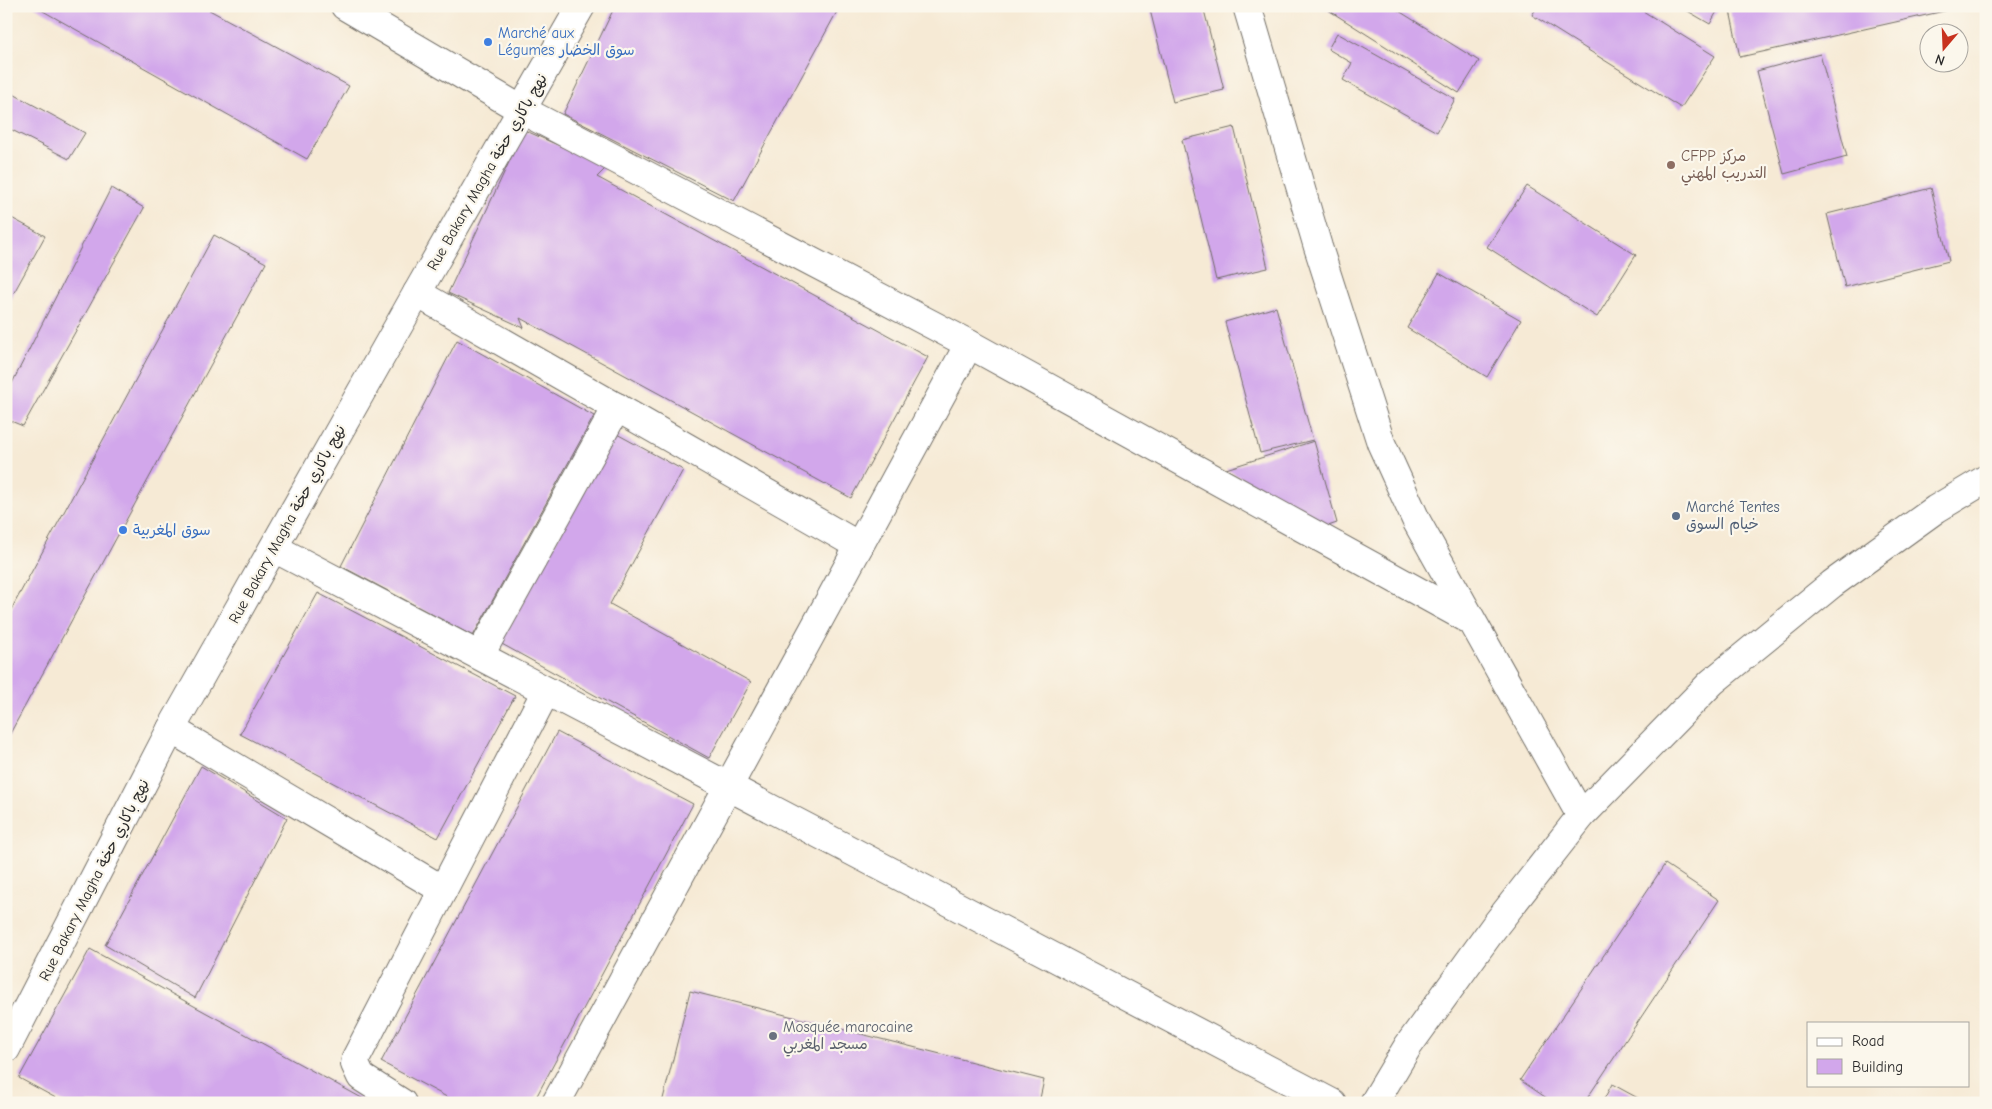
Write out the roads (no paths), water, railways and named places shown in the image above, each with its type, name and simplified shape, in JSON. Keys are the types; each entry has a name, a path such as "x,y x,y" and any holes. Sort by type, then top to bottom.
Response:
{"street":[{"path":"345,6 522,110 969,344 1470,620"},
{"name":"Rue Bakary Magha نهج باكاري حخة","path":"6,1049 172,729 417,293 582,6"},
{"path":"1247,6 1318,247 1382,442 1416,522 1581,816"},
{"path":"417,293 859,546"},
{"path":"556,1103 969,344"},
{"path":"480,655 617,407"},
{"path":"1374,1103 1408,1046 1488,935 1581,816 1712,682 1832,584 1936,509 1986,479"},
{"path":"274,548 1332,1103"},
{"path":"402,1103 361,1077 355,1064 356,1058 546,691"},
{"path":"172,729 443,890"}],"place":[{"name":"Marché aux Légumes سوق الخضار","path":"488,42"},
{"name":"CFPP مركز التدريب المهني","path":"1671,165"},
{"name":"Marché Tentes خيام السوق","path":"1676,516"},
{"name":"سوق المغربية","path":"123,530"},
{"name":"Mosquée marocaine مسجد المغربي","path":"773,1036"}]}
